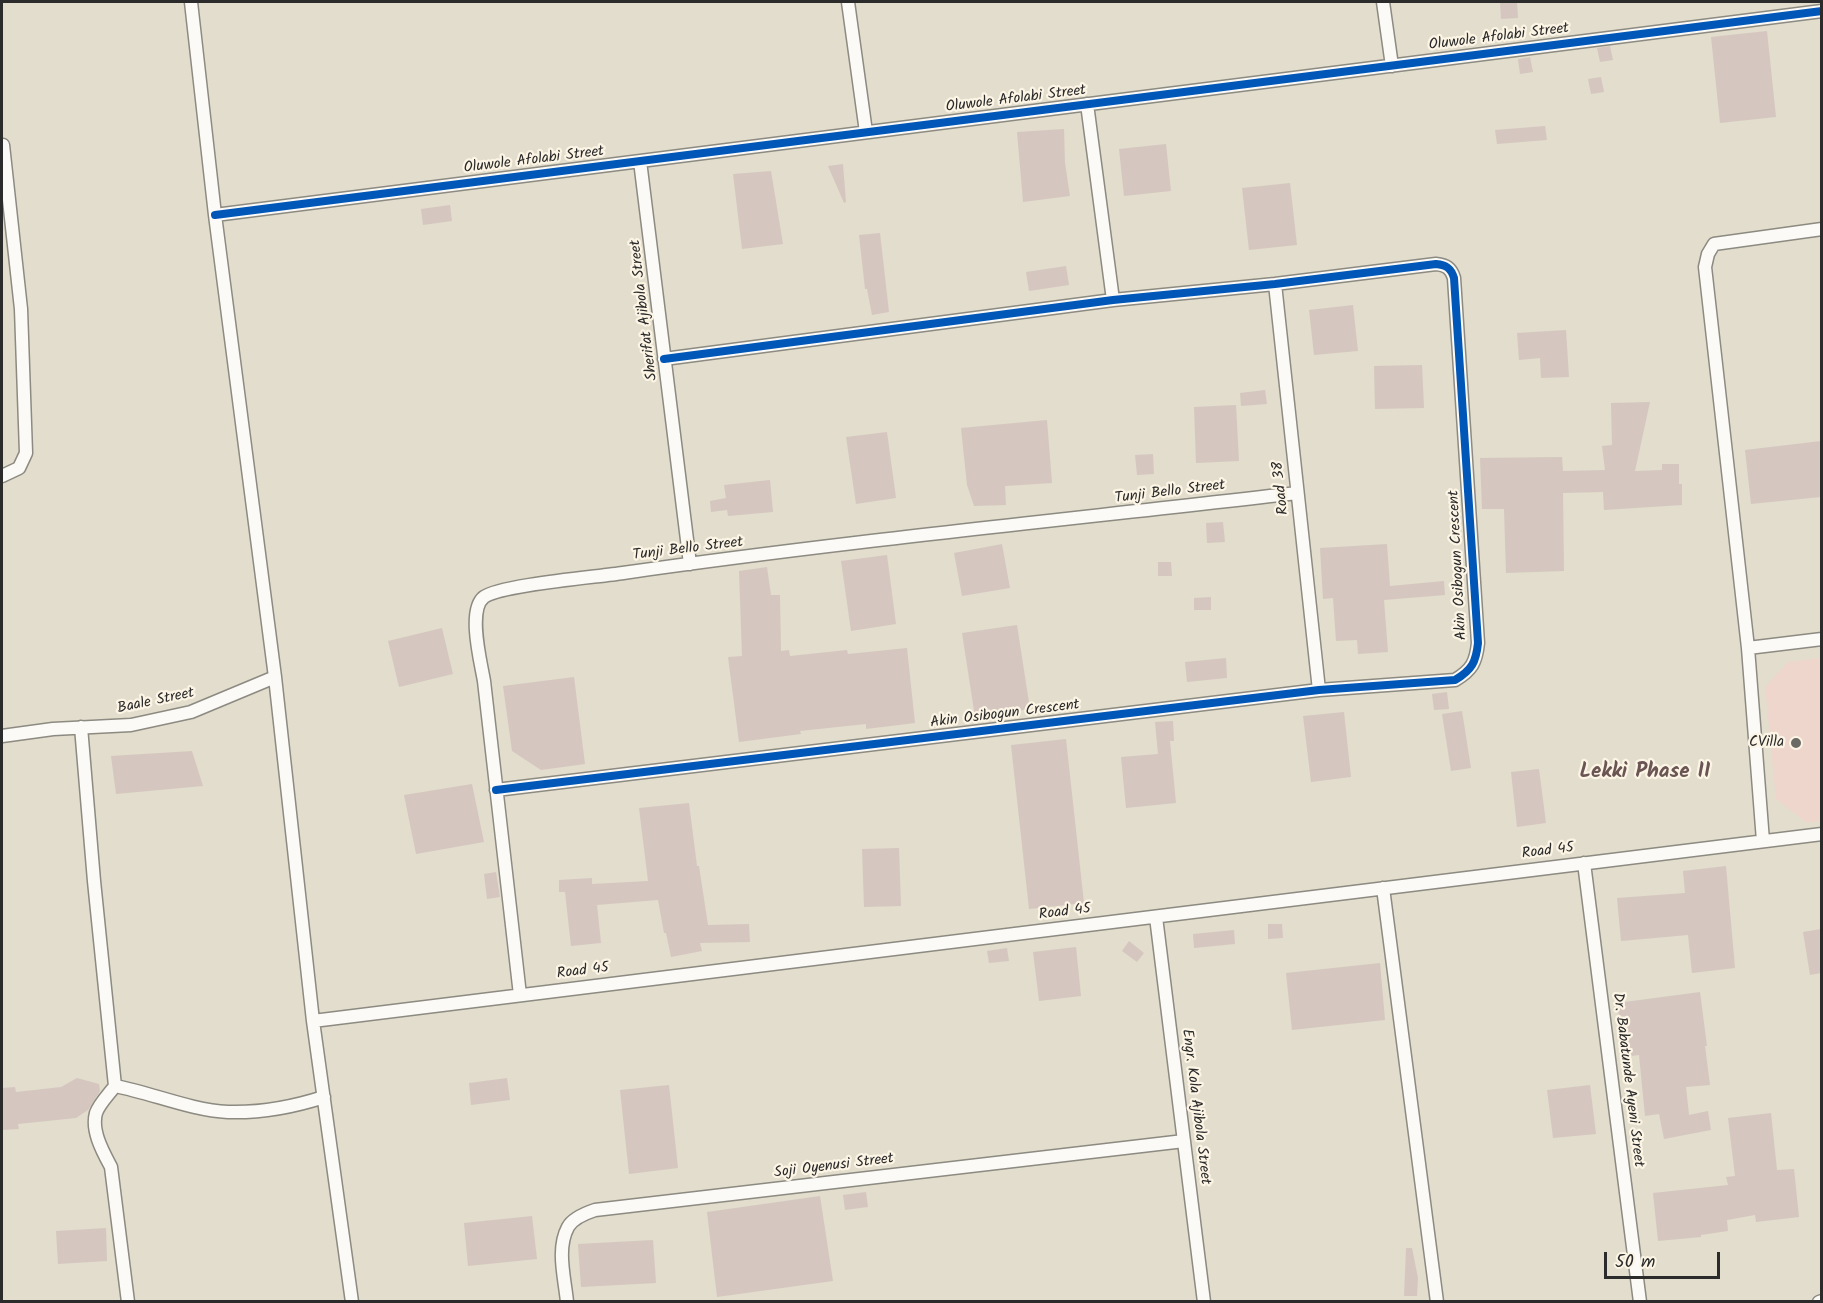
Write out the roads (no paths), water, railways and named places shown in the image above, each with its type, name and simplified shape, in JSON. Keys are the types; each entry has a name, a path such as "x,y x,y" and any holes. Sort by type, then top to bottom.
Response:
{"street":[{"path":"191,2 215,215 275,677 313,1021 352,1302"},
{"path":"848,2 866,132"},
{"path":"1383,2 1392,66"},
{"name":"Oluwole Afolabi Street","path":"215,215 1392,66 1816,8"},
{"path":"1087,104 1113,300"},
{"path":"2,141 21,309 26,453 19,468 2,476"},
{"name":"Sherifat Ajibola Street","path":"640,161 690,564"},
{"path":"1763,841 1748,648 1705,267 1714,243 1821,229"},
{"name":"Akin Osibogun Crescent","path":"496,790 1319,690 1455,680 1466,673 1476,658 1478,643 1454,278 1449,267 1436,264 1275,284 1113,300 664,359"},
{"name":"Road 38","path":"1275,284 1319,690"},
{"name":"Tunji Bello Street","path":"520,995 484,681 476,632 476,613 480,601 490,594 515,588 690,564 1298,493"},
{"path":"1748,648 1821,639"},
{"name":"Baale Street","path":"2,736 81,727 131,725 191,712 275,677"},
{"path":"81,727 115,1086 96,1113 96,1131 111,1167 128,1302"},
{"name":"Road 45","path":"313,1021 1821,834"},
{"name":"Dr. Babatunde Ayeni Street","path":"1584,863 1640,1302"},
{"path":"1383,888 1437,1302"},
{"name":"Engr. Kola Ajibola Street","path":"1156,916 1204,1302"},
{"path":"115,1086 226,1112 285,1107 324,1097"},
{"name":"Soji Oyenusi Street","path":"567,1302 561,1252 568,1227 581,1216 595,1210 1184,1141"}],"place":[{"name":"CVilla","path":"1796,743"}],"district":[{"name":"Lekki Phase II","path":"1645,773"}]}
